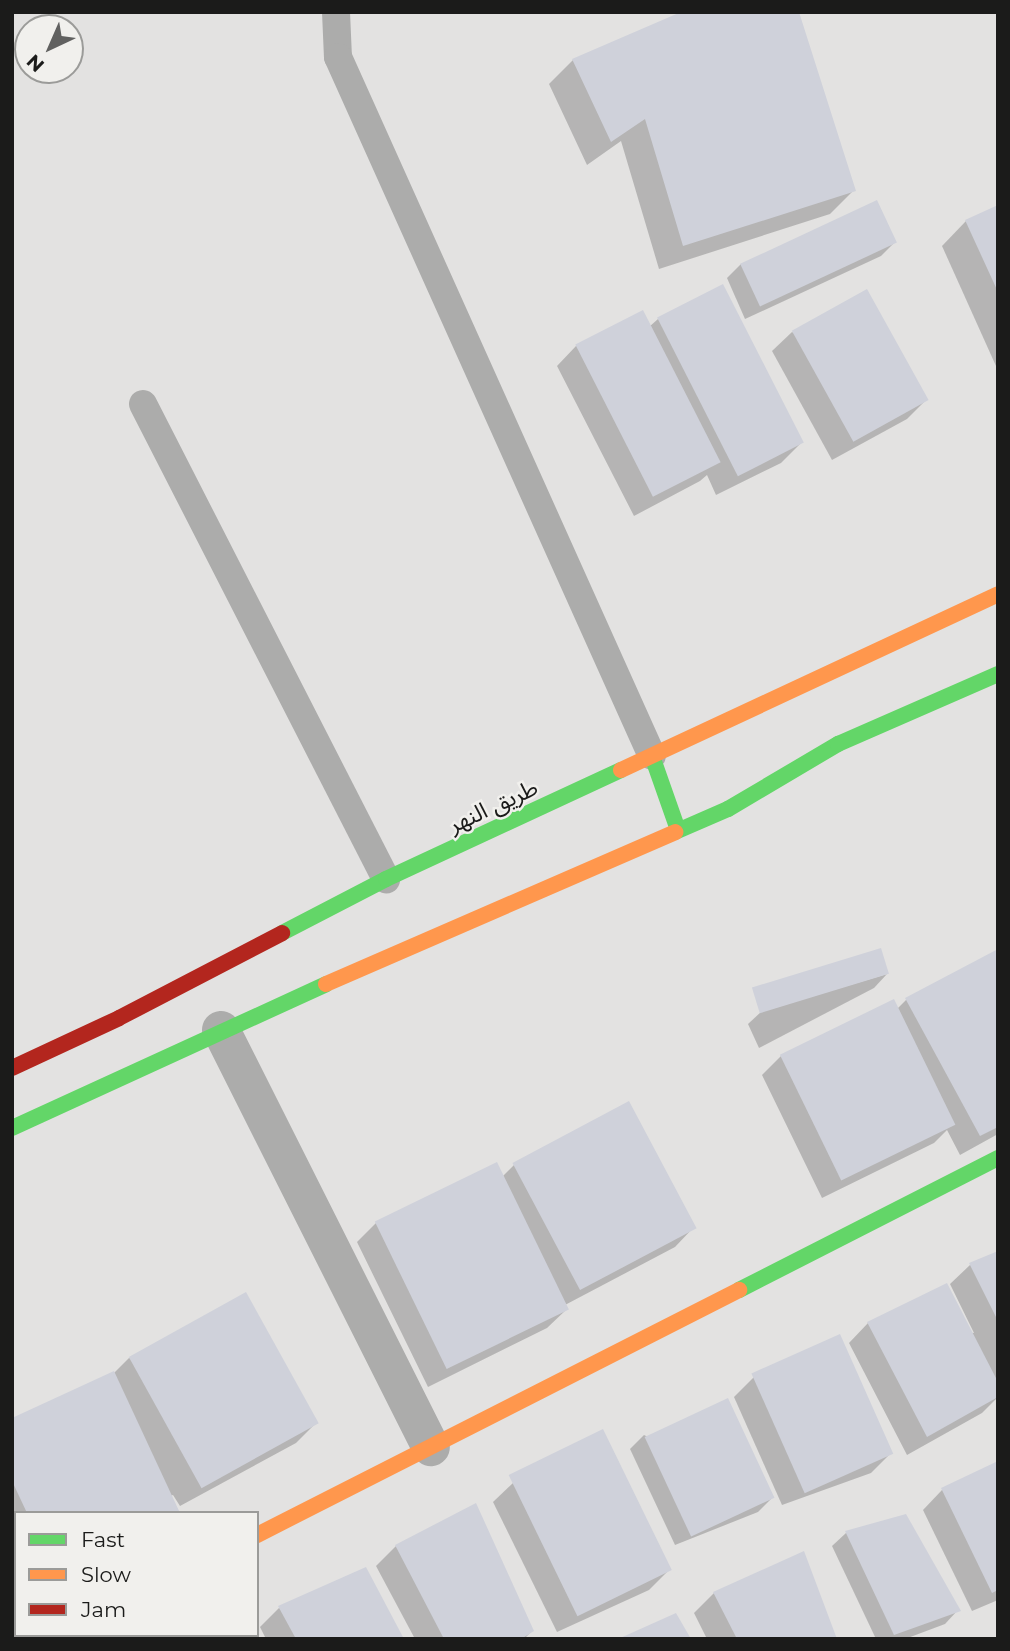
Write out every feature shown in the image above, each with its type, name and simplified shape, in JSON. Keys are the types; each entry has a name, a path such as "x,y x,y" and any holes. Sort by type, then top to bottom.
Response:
{"main road":[{"name":"طريق النهر","path":"12,1068 119,1018 387,879 998,594"},
{"path":"12,1128 220,1030 729,809 838,744 998,674"},
{"path":"652,756 678,830"},
{"path":"259,1534 998,1158"}],"street":[{"path":"220,1030 431,1447"}],"lane":[{"path":"336,12 338,57 652,756"},
{"path":"143,404 387,879"}],"building":[{"path":"681,12 799,12 856,191 683,246 645,119 611,142 572,59"},
{"path":"877,200 897,243 760,306 740,264"},
{"path":"998,205 998,292 965,220"},
{"path":"723,284 804,443 738,476 657,318"},
{"path":"867,289 929,400 853,442 792,331"},
{"path":"643,310 721,462 653,497 575,345"},
{"path":"881,948 889,974 760,1013 752,987"},
{"path":"998,949 998,1127 980,1136 905,998"},
{"path":"894,999 955,1125 841,1181 780,1055"},
{"path":"629,1101 697,1228 580,1290 512,1163"},
{"path":"497,1162 569,1309 447,1369 375,1222"},
{"path":"998,1251 998,1321 969,1263"},
{"path":"947,1283 998,1382 998,1397 927,1437 867,1322"},
{"path":"246,1292 319,1423 202,1488 129,1357"},
{"path":"840,1334 893,1454 805,1493 751,1373"},
{"path":"114,1371 179,1511 26,1511 12,1481 12,1418"},
{"path":"728,1398 774,1498 691,1537 645,1437"},
{"path":"603,1429 672,1570 577,1616 509,1475"},
{"path":"998,1461 998,1590 992,1593 941,1488"},
{"path":"476,1503 534,1631 521,1639 444,1639 395,1545"},
{"path":"906,1514 961,1611 894,1635 845,1531"},
{"path":"804,1551 837,1639 737,1639 713,1592"},
{"path":"366,1567 404,1639 296,1639 278,1606"},
{"path":"676,1613 691,1639 618,1639"}],"traffic: fast":[{"path":"675,832 728,809 838,744 998,674"},
{"path":"652,756 678,830"},
{"path":"282,933 386,879 621,770"},
{"path":"12,1128 326,984"},
{"path":"739,1290 998,1158"}],"traffic: slow":[{"path":"621,770 998,594"},
{"path":"326,984 675,832"},
{"path":"259,1534 739,1290"}],"traffic: jam":[{"path":"12,1068 119,1018 282,933"}]}
